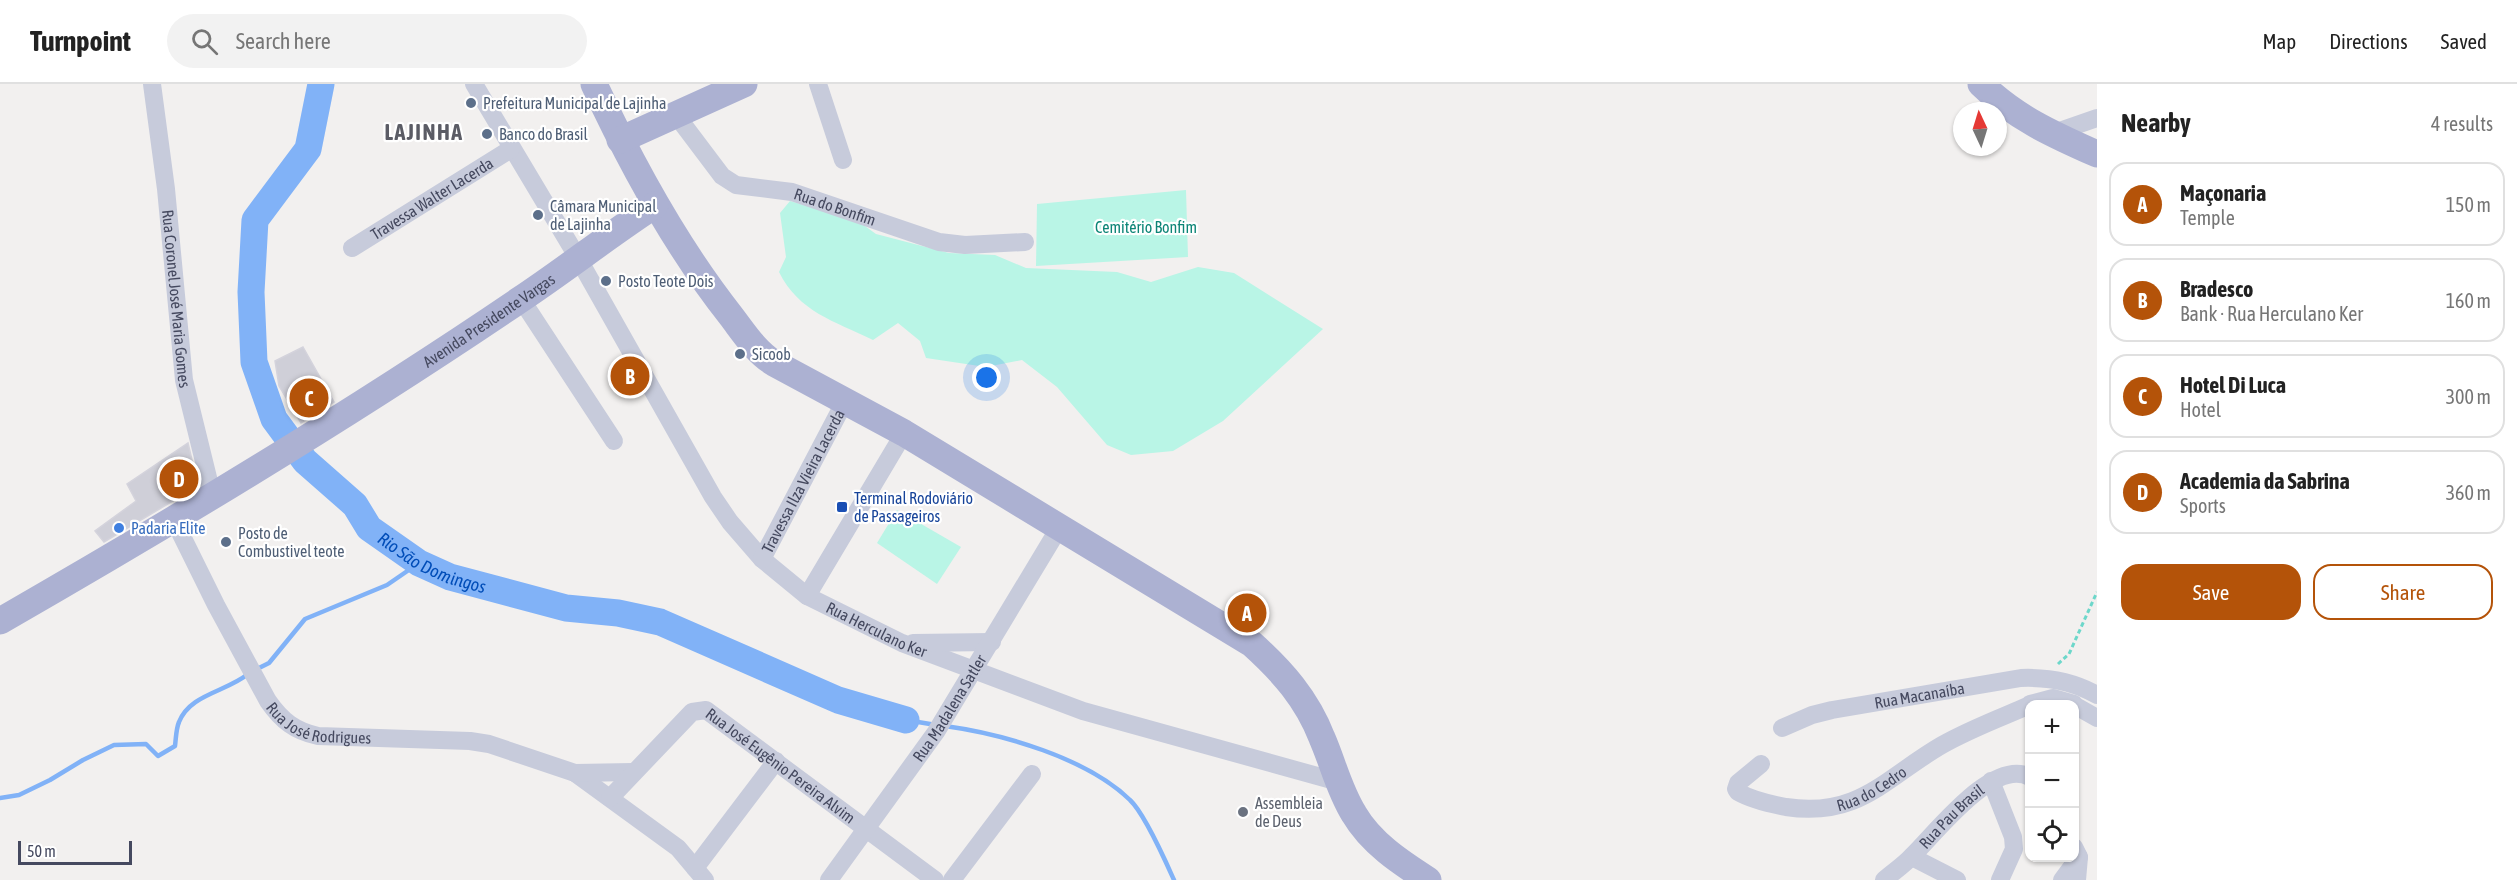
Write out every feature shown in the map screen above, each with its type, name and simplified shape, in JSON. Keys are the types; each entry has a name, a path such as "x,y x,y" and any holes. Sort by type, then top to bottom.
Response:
{"main road":[{"path":"594,84 655,206 708,288 759,352 774,363 904,433 1252,644 1276,665 1310,711 1354,814 1371,837 1428,880"},
{"path":"620,140 744,84"},
{"path":"1981,84 2016,115 2050,134 2097,154"},
{"name":"Avenida Presidente Vargas","path":"212,495 321,429 521,299 655,206"},
{"path":"0,621 212,495"}],"street":[{"name":"Rua Coronel José Maria Gomes","path":"145,84 153,92 166,189 184,380 212,495"},
{"name":"Rua Herculano Ker","path":"474,84 578,258 713,496 730,522 762,559 807,596 902,643 1083,711 1339,782"},
{"path":"818,84 843,160"},
{"name":"Rua do Bonfim","path":"676,115 722,176 736,185 792,192 939,242 965,246 1025,242"},
{"path":"2050,134 2097,118"},
{"name":"Travessa Walter Lacerda","path":"352,248 512,149"},
{"path":"521,299 614,441"},
{"name":"Travessa Ilza Vieira Lacerda","path":"762,559 845,401"},
{"path":"807,596 904,433"},
{"name":"Rua José Rodrigues","path":"173,518 253,672 279,716 303,733 332,737 470,741 489,744 575,773 678,848 700,874"},
{"name":"Rua Madalena Satler","path":"829,880 936,732 1059,528"},
{"path":"902,643 992,642"},
{"name":"Rua Macanaíba","path":"1782,728 1812,715 1858,704 2012,679 2042,677 2062,680 2097,695"},
{"path":"2059,700 2053,698 2062,680"},
{"name":"Rua do Cedro","path":"2046,700 2053,698"},
{"name":"Rua do Cedro","path":"1761,764 1738,783 1736,789 1738,792 1773,804 1810,810 1830,809 1861,799 1944,744 2025,707"},
{"path":"2079,708 2097,718"},
{"name":"Rua José Eugênio Pereira Alvim","path":"610,798 692,712 700,710 713,713 935,880"},
{"path":"700,874 776,761"},
{"name":"Rua José Rodrigues","path":"575,773 633,772"},
{"name":"Rua Pau Brasil","path":"1884,880 1907,867 1979,789 1991,781 2016,773 2025,776"},
{"path":"952,880 1032,774"},
{"path":"1991,781 2013,837 2014,849 2000,880"},
{"path":"2062,880 2072,862"},
{"path":"2077,862 2077,880"},
{"path":"1907,867 1957,880"}],"path":[{"path":"2062,680 2055,667 2069,654 2097,592"}],"green space":[{"name":"Cemitério Bonfim","path":"1186,190 1188,257 1036,266 1037,204"},
{"path":"790,201 858,221 876,234 949,253 995,255 1026,268 1117,272 1151,282 1198,267 1234,273 1323,329 1223,421 1173,451 1131,455 1107,445 1057,387 1022,360 986,367 926,358 920,341 898,323 873,340 831,321 807,306 787,286 779,272 786,257 780,213"},
{"path":"897,510 961,547 937,584 877,543"}],"building":[{"path":"303,347 334,402 301,423 279,386 275,361"},
{"path":"188,443 198,486 104,542 95,531 136,501 127,484"}],"waterway":[{"name":"Rio São Domingos","path":"321,84 308,149 255,220 251,292 254,362 274,419 305,461 355,505 369,528 419,563 450,577 566,608 618,613 660,622 838,700 906,720"},
{"path":"255,670 269,663 305,619 387,585 419,563"},
{"path":"0,798 19,795 114,745 146,744 158,756 175,746 179,722 191,705 248,674"},
{"path":"906,720 936,725"},
{"path":"945,726 992,735 1043,750 1068,760 1112,785 1130,800 1142,816 1174,880"}],"place":[{"name":"Prefeitura Municipal de Lajinha","path":"471,103"},
{"name":"Banco do Brasil","path":"487,134"},
{"name":"Câmara Municipal de Lajinha","path":"538,215"},
{"name":"Posto Teote Dois","path":"606,281"},
{"name":"Sicoob","path":"740,354"},
{"name":"Bradesco","path":"630,376"},
{"name":"Hotel Di Luca","path":"309,398"},
{"name":"Academia da Sabrina","path":"179,479"},
{"name":"Terminal Rodoviário de Passageiros","path":"842,507"},
{"name":"Padaria Elite","path":"119,528"},
{"name":"Posto de Combustivel teote","path":"226,542"},
{"name":"Maçonaria","path":"1247,613"},
{"name":"Assembleia de Deus","path":"1243,812"}],"district":[{"name":"LAJINHA","path":"424,132"}]}
